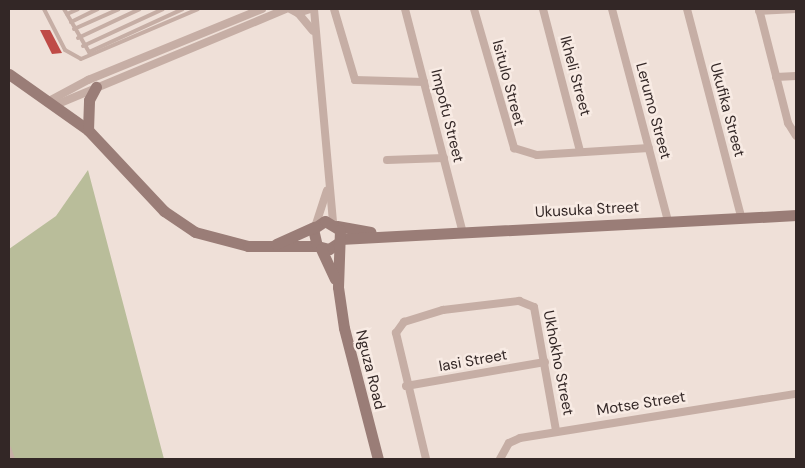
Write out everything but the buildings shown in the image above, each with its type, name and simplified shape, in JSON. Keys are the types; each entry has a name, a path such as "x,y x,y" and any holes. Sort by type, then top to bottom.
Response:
{"street":[{"path":"50,104 262,9"},
{"path":"83,88 96,87 286,9"},
{"path":"290,9 298,13 313,30"},
{"path":"298,13 310,9"},
{"path":"314,9 313,30 324,95 329,181 335,224"},
{"path":"334,9 355,80 424,82"},
{"name":"Impofu Street","path":"405,9 462,230"},
{"name":"Isitulo Street","path":"474,9 514,148 537,155 648,148"},
{"name":"Ikheli Street","path":"543,9 580,151"},
{"name":"Lerumo Street","path":"612,9 668,221"},
{"name":"Ukufika Street","path":"687,9 742,217"},
{"path":"796,9 759,10 788,123 796,136"},
{"path":"9,74 88,130 178,222 223,243 319,248"},
{"path":"776,77 796,76"},
{"path":"88,130 89,100 96,87"},
{"path":"387,160 444,158"},
{"path":"315,226 329,181"},
{"name":"Ukusuka Street","path":"319,248 339,241 379,234 796,215"},
{"name":"Ukusuka Street","path":"273,245 315,226 335,224 379,234"},
{"name":"Nguza Road","path":"335,224 339,241 338,287"},
{"name":"Nguza Road","path":"315,226 312,238 338,287 378,459"},
{"name":"Ukhokho Street","path":"426,459 406,386 398,327 423,315 476,304 519,301 534,307 556,431"},
{"name":"Iasi Street","path":"406,386 545,362"},
{"name":"Motse Street","path":"500,459 509,443 556,431 796,394"}],"lane":[{"path":"44,9 65,50 81,59 198,9"},
{"path":"64,9 82,46 89,52 183,9"},
{"path":"67,14 78,9"},
{"path":"71,22 98,9"},
{"path":"74,29 118,9"},
{"path":"78,38 140,9"},
{"path":"82,46 163,9"},
{"path":"9,448 13,459"}],"green space":[{"path":"88,170 164,459 9,459 9,249 56,216"}]}
